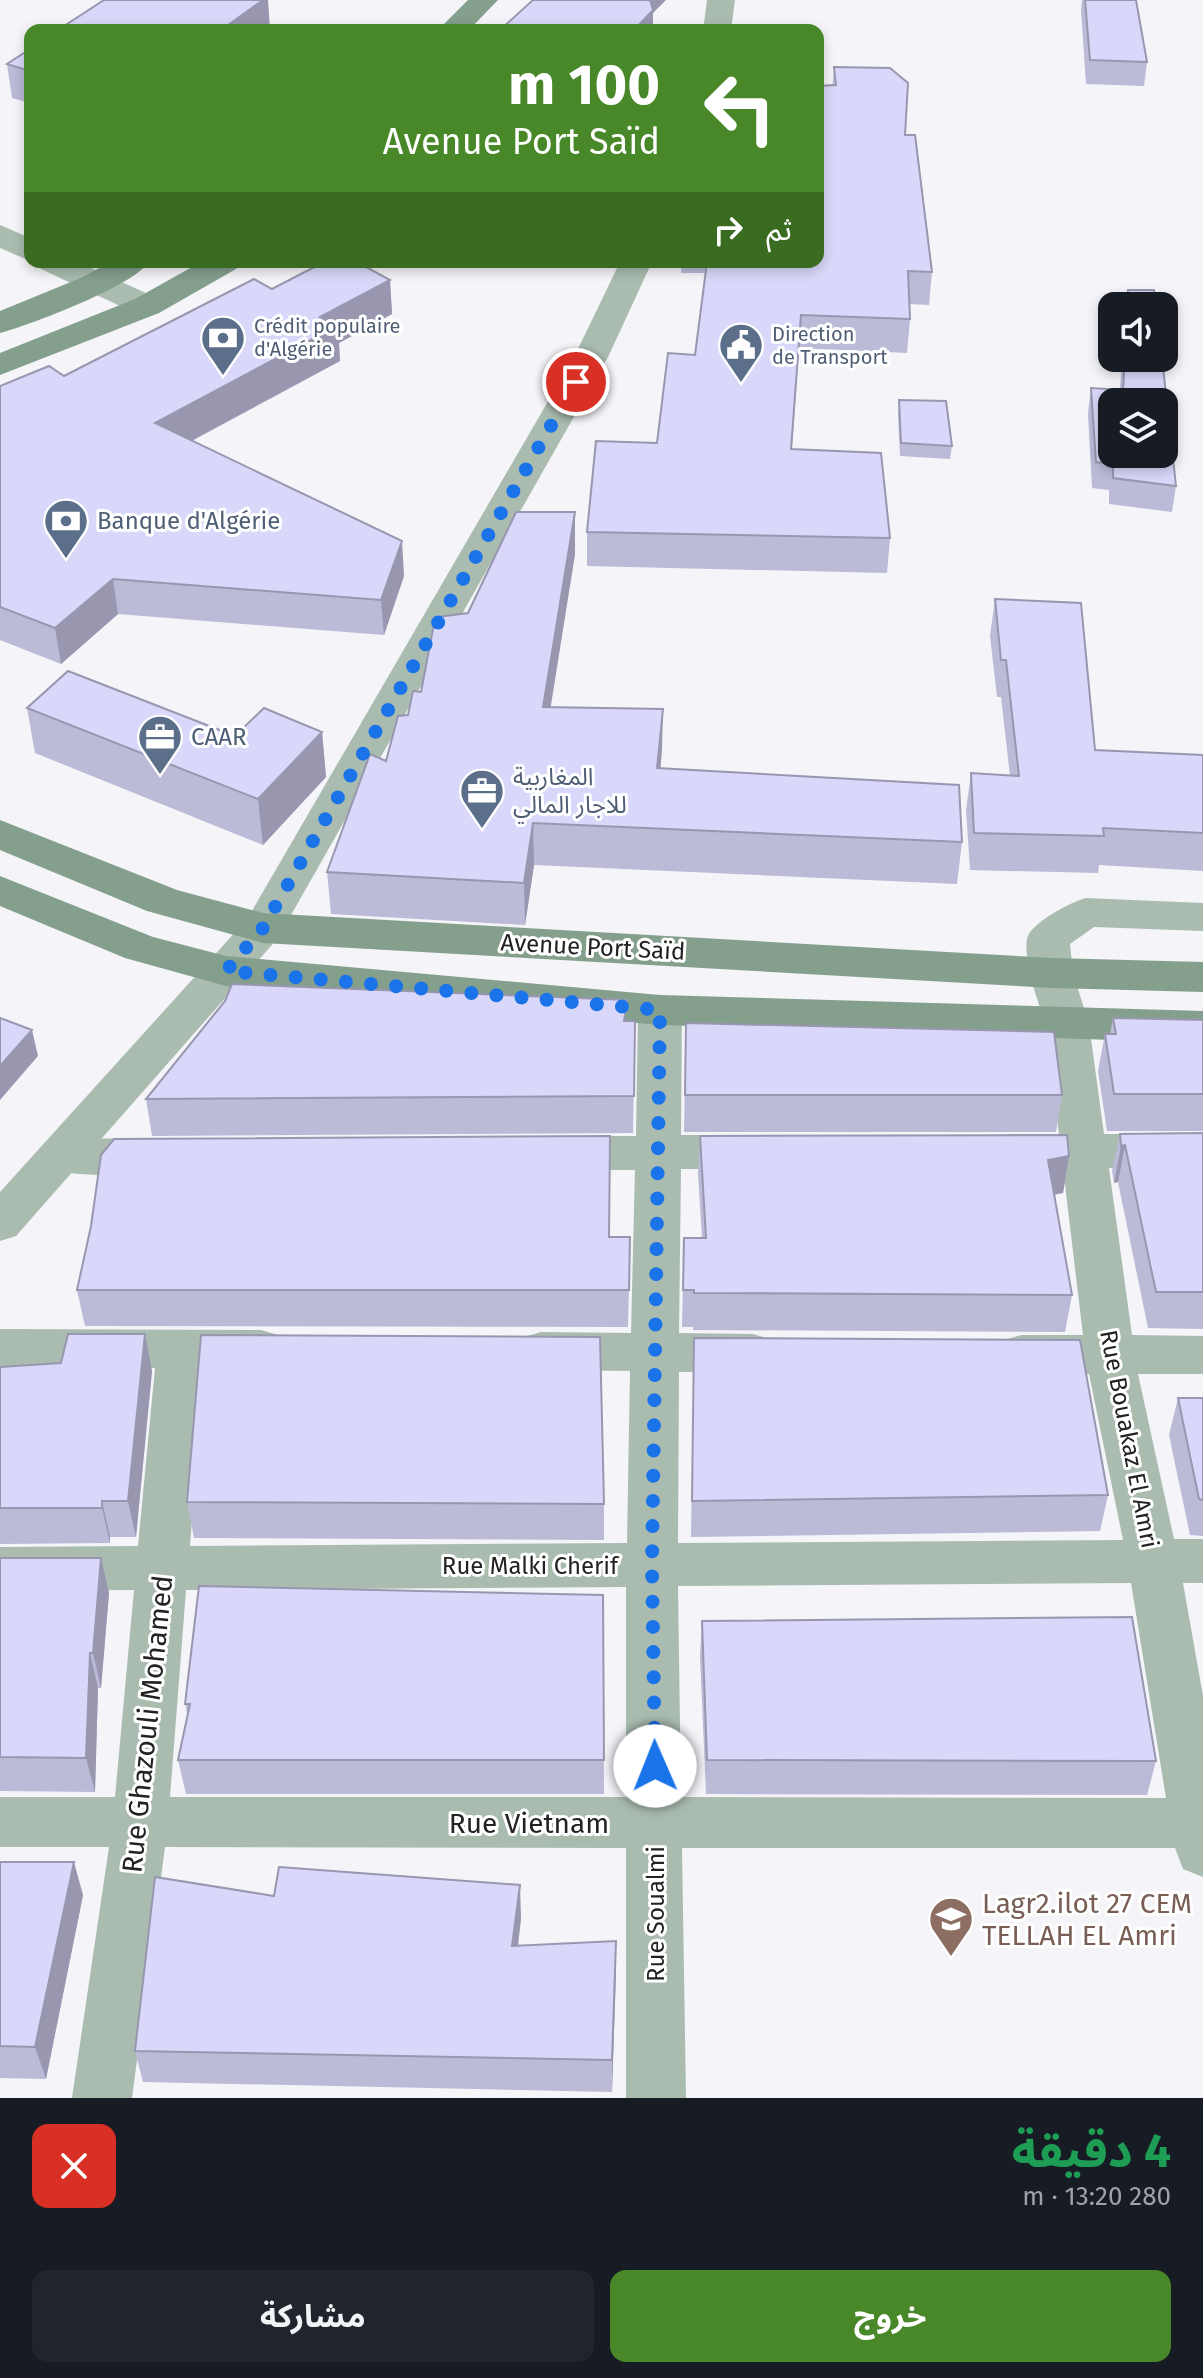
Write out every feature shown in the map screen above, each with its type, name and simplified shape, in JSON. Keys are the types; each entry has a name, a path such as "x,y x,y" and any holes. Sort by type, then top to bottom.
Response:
{"main road":[{"path":"458,24 484,0"},
{"path":"0,323 95,284 123,268"},
{"path":"0,365 147,306 214,268"},
{"name":"Avenue Port Saïd","path":"0,834 154,900 223,921 263,928 1052,973 1203,977"},
{"path":"0,890 140,948 226,971 660,1010 1203,1027"}],"street":[{"path":"718,24 721,0"},
{"path":"0,235 24,248"},
{"path":"64,268 147,306"},
{"path":"0,1223 263,928 592,355 633,268"},
{"name":"Rue Bouakaz El Amri","path":"1202,1833 1153,1562 1110,1355 1067,1024 1052,973 1048,939 1086,912 1203,917"},
{"name":"Rue Soualmi","path":"656,2098 652,1565 660,1010"},
{"path":"973,1151 1203,1151"},
{"path":"502,1154 801,1152"},
{"path":"60,1156 202,1155"},
{"path":"0,1348 307,1350"},
{"name":"Rue Ghazouli Mohamed","path":"102,2098 140,1823 181,1349"},
{"path":"497,1351 797,1353"},
{"path":"985,1354 1203,1355"},
{"name":"Rue Malki Cherif","path":"0,1569 1203,1561"},
{"name":"Rue Vietnam","path":"0,1822 656,1823 1202,1833"}],"building":[{"path":"104,0 263,0 229,24 67,24"},
{"path":"533,0 650,0 653,10 640,24 507,24"},
{"path":"1085,0 1136,0 1147,62 1090,60"},
{"path":"24,53 24,69 7,64"},
{"path":"834,67 890,68 908,83 905,135 915,135 932,272 908,271 910,319 801,315 791,449 881,453 890,538 587,532 596,441 657,443 668,353 695,355 706,268 824,268 824,86 836,85"},
{"path":"312,268 368,268 390,280 320,317 337,326 155,423 402,541 381,600 113,579 55,628 0,607 0,386 49,366 64,376 254,279 272,289"},
{"path":"1154,290 1154,292 1128,292"},
{"path":"1124,372 1164,372 1165,388 1123,388"},
{"path":"1091,388 1098,388 1098,462 1096,462"},
{"path":"899,400 946,401 952,446 901,443"},
{"path":"1113,468 1174,468 1176,486 1113,478"},
{"path":"516,512 575,512 543,707 663,709 657,768 959,785 962,842 533,823 524,883 327,872 370,754 386,761 398,716 408,715 413,691 421,692 434,624 438,617 468,613"},
{"path":"995,599 1081,603 1095,750 1203,755 1203,833 1103,828 1104,836 974,833 971,773 1019,776 1006,660 1001,660"},
{"path":"68,671 235,736 264,708 322,732 258,799 27,708"},
{"path":"232,984 627,1000 624,1021 635,1021 634,1096 146,1099 225,1001"},
{"path":"0,1018 32,1030 0,1066"},
{"path":"1113,1018 1203,1020 1203,1094 1114,1094 1105,1034 1116,1034"},
{"path":"686,1023 1054,1032 1062,1095 685,1095"},
{"path":"1203,1133 1203,1292 1156,1292 1125,1145 1121,1146 1120,1134"},
{"path":"1067,1135 1069,1156 1048,1160 1072,1295 694,1293 694,1290 683,1290 684,1238 706,1238 700,1136"},
{"path":"610,1136 609,1237 630,1237 629,1290 77,1290 91,1226 101,1155 114,1139"},
{"path":"68,1334 145,1334 128,1501 102,1501 102,1508 0,1508 0,1367 61,1363"},
{"path":"201,1335 600,1337 604,1504 187,1502"},
{"path":"694,1338 1080,1340 1108,1495 692,1501"},
{"path":"1178,1398 1203,1398 1203,1500 1199,1499"},
{"path":"0,1558 101,1558 93,1653 90,1653 86,1758 0,1757"},
{"path":"199,1586 603,1595 604,1760 178,1760 190,1704 185,1704"},
{"path":"1132,1617 1156,1761 707,1760 702,1621"},
{"path":"0,1862 74,1862 35,2047 0,2046"},
{"path":"279,1867 520,1885 512,1946 616,1941 612,2060 135,2051 155,1877 274,1896"}],"place":[{"name":"Crédit populaire d'Algérie","path":"223,377"},
{"name":"Direction de Transport","path":"741,384"},
{"name":"Banque d'Algérie","path":"66,560"},
{"name":"CAAR","path":"160,776"},
{"name":"المغاربية للاجار المالي","path":"482,830"},
{"name":"Lagr2.ilot 27 CEM TELLAH EL Amri","path":"951,1958"}],"route":[{"path":"576,382 263,928 226,971 660,1010 652,1565 655,1766"}]}
